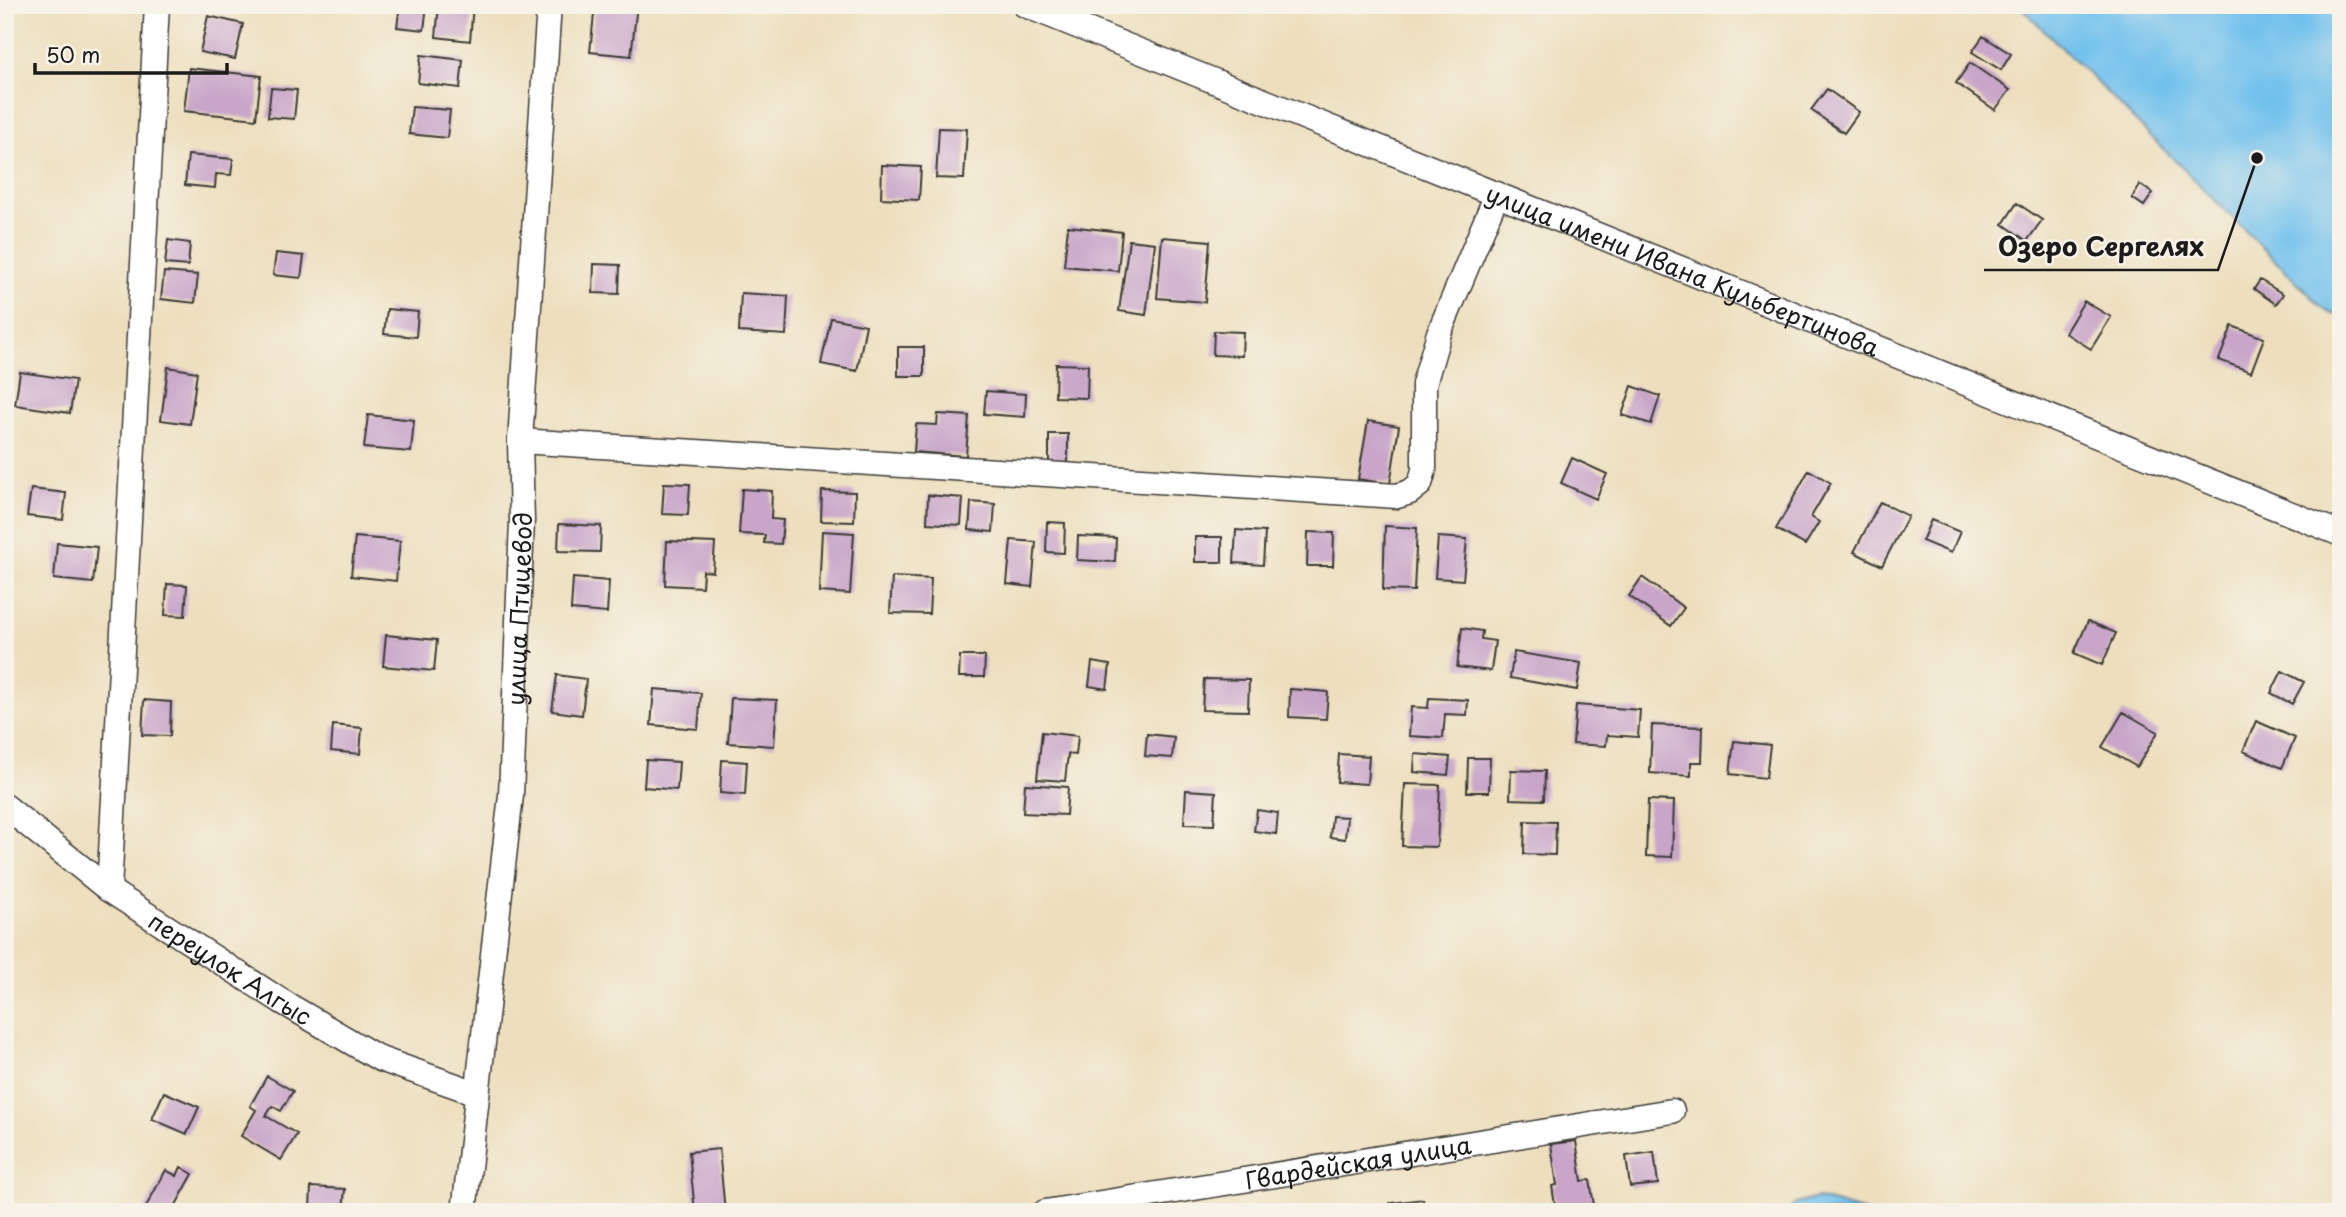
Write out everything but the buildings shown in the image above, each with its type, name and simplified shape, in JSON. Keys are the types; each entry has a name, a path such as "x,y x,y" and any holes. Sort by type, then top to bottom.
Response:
{"street":[{"path":"109,890 157,5"},
{"name":"улица Птицевод","path":"464,1212 511,795 522,521 520,441 549,5"},
{"name":"улица имени Ивана Кульбертинова","path":"1025,5 2341,534"},
{"path":"520,441 1397,496 1410,492 1420,484 1424,470 1424,384 1439,333 1497,194"},
{"name":"переулок Алгыс","path":"5,806 109,890 281,1000 380,1059 476,1093"},
{"name":"Гвардейская улица","path":"1045,1212 1672,1111"}],"water":[{"path":"2019,5 2341,5 2341,317 2326,311"},
{"path":"1816,1198 1866,1212 1786,1212 1796,1204"}],"place":[{"name":"Озеро Сергелях","path":"2257,158"}]}
